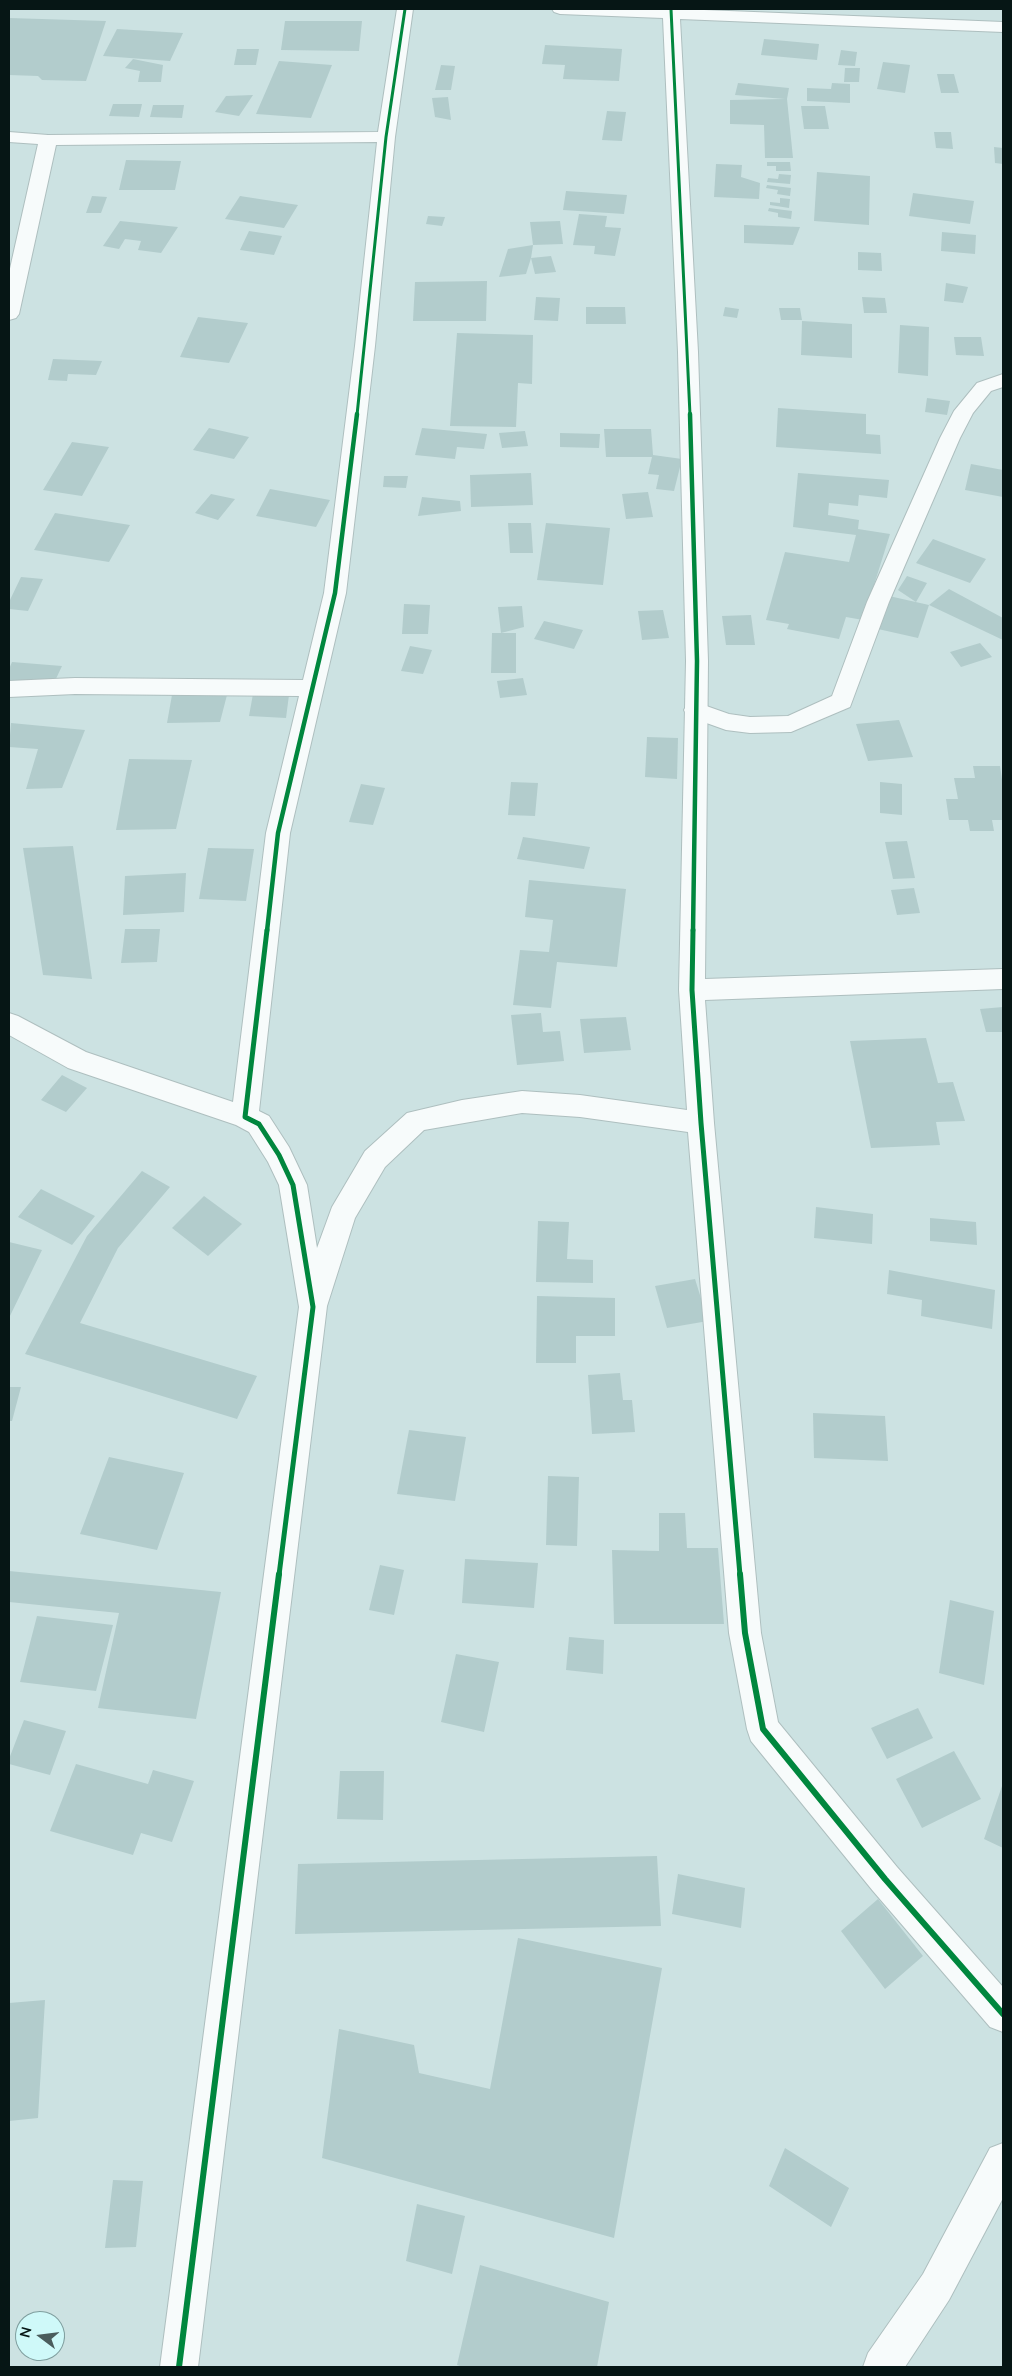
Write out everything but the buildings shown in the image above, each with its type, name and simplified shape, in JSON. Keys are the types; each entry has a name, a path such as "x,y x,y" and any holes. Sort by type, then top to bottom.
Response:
{"street":[{"path":"245,1117 278,833 335,593 363,366 386,137 405,9"},
{"path":"560,9 672,11 1003,27"},
{"path":"672,11 688,352 697,661 692,990 701,1123 745,1633 763,1729 886,1879 956,1957 1003,2014"},
{"path":"9,137 48,140 386,137"},
{"path":"9,314 48,140"},
{"path":"695,710 726,722 742,724 791,724 842,701 878,602 950,438 964,411 984,387 1003,380"},
{"path":"9,689 75,686 312,688"},
{"path":"692,990 1003,979"},
{"path":"9,1023 77,1060 245,1117 259,1124 279,1155 293,1185 313,1307"},
{"path":"179,2367 313,1307 342,1215 375,1159 416,1121 462,1111 522,1102 580,1106 701,1123"},
{"path":"882,2367 936,2287 1003,2161"}],"cycle path":[{"path":"179,2367 313,1307 293,1185 279,1155 259,1124 245,1117 278,833 335,593 365,346 386,137 405,9"},
{"path":"671,9 688,352 697,661 692,990 701,1123 745,1633 763,1729 885,1879 1003,2014"}]}
